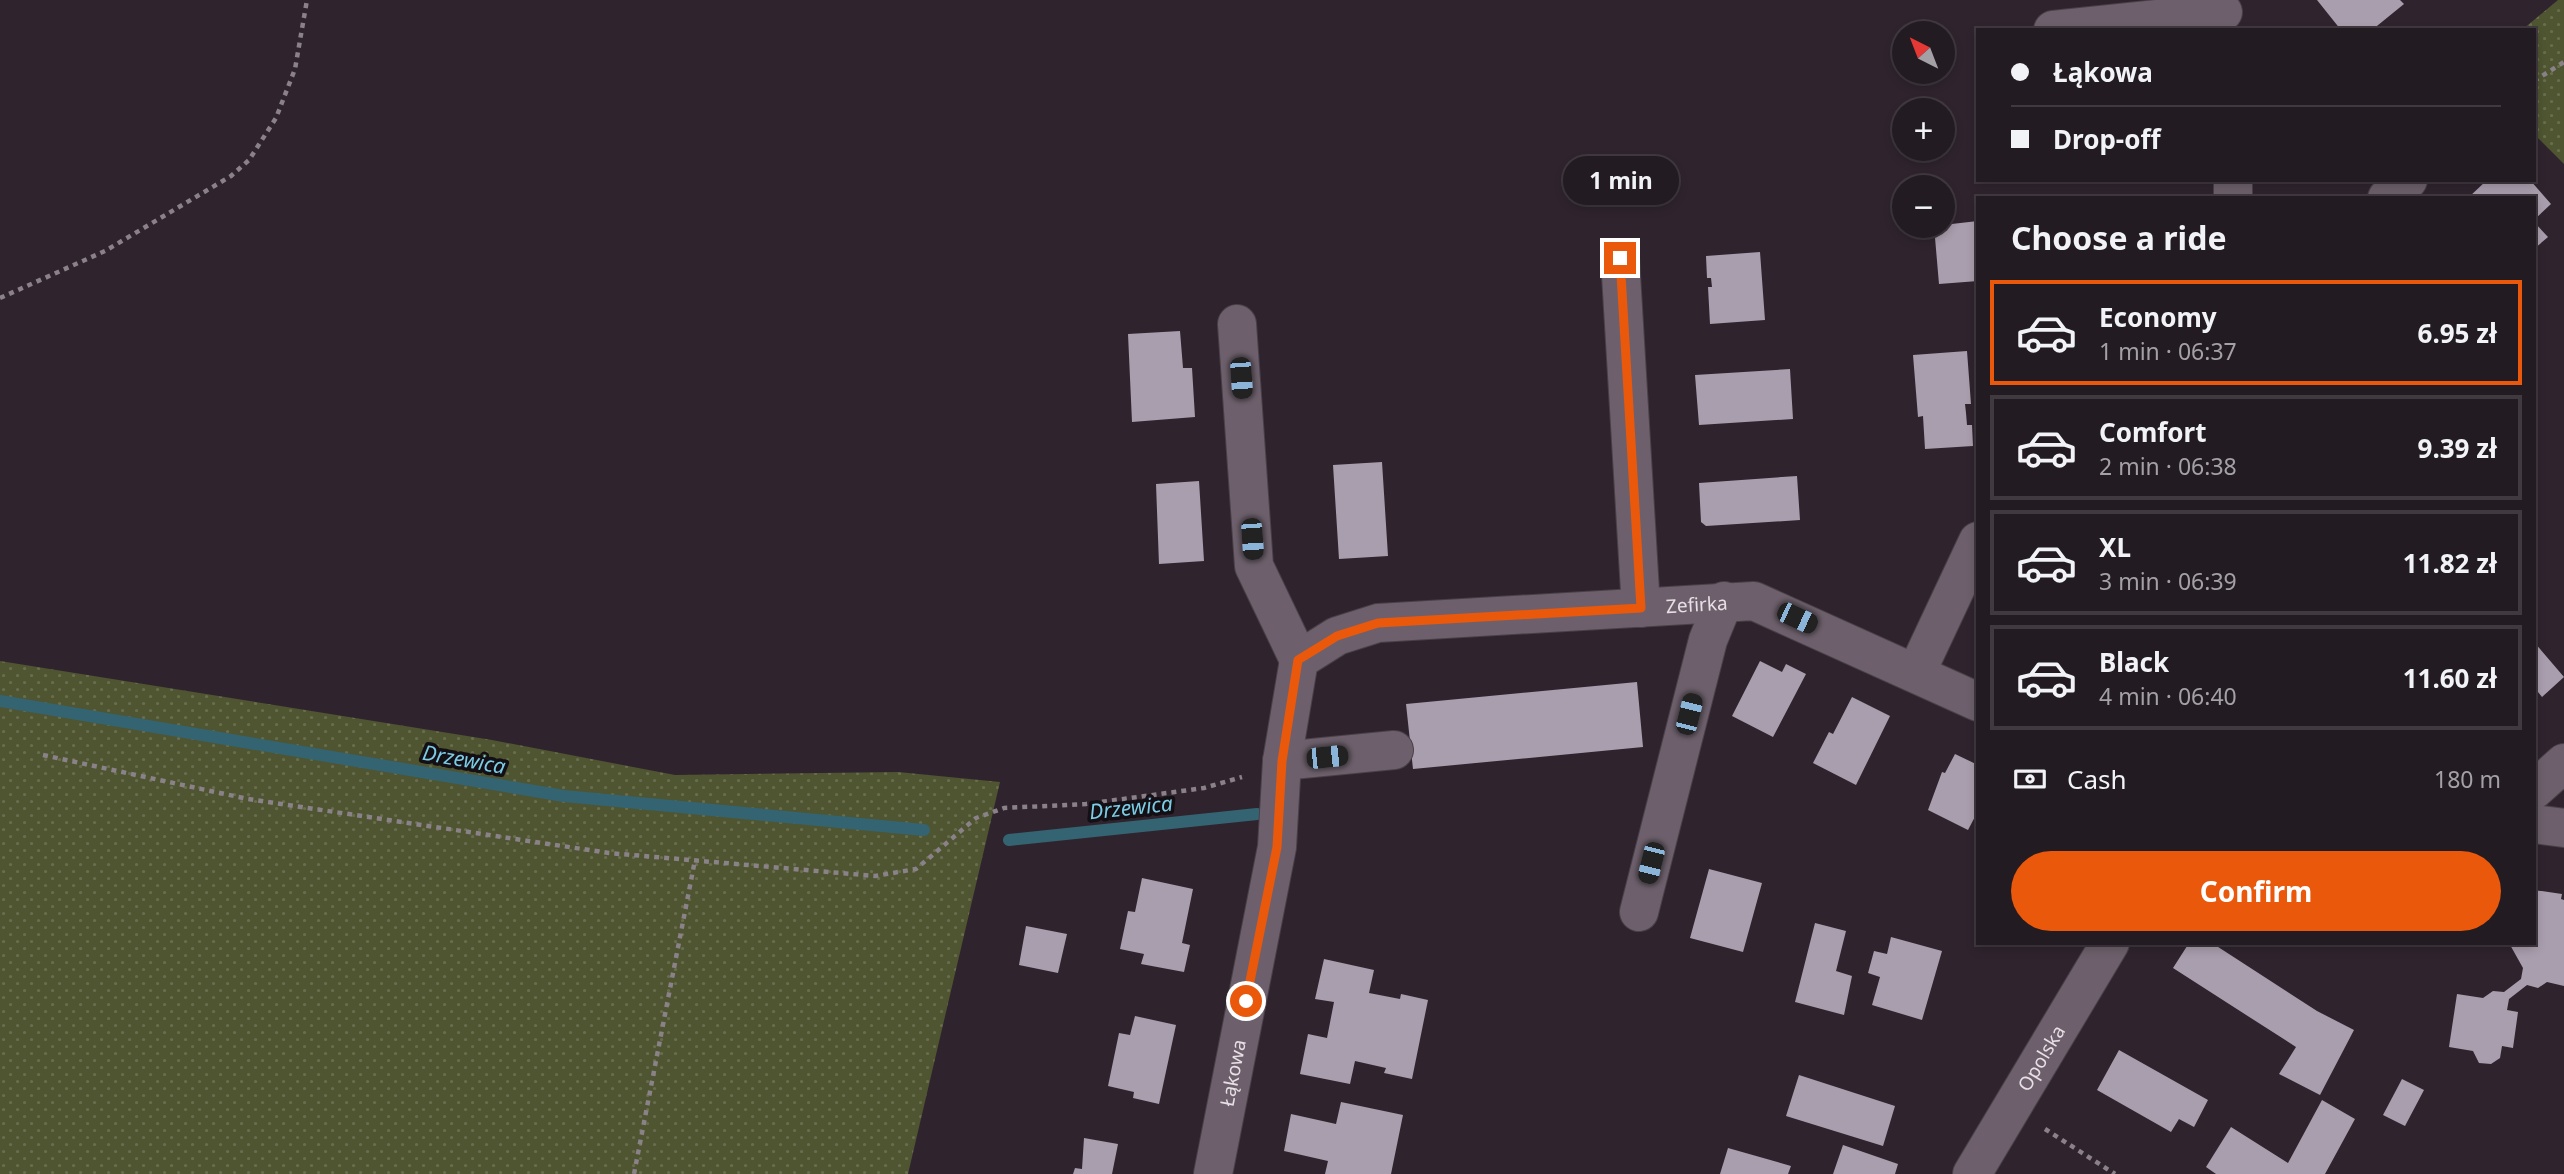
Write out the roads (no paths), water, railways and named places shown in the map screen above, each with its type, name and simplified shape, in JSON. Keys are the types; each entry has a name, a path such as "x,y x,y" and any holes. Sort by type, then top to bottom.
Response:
{"street":[{"path":"2074,28 2224,14"},
{"path":"2389,196 2406,182"},
{"path":"1620,258 1641,608"},
{"path":"1237,324 1254,566 1298,660 1282,761 1394,750"},
{"path":"1916,673 1976,545"},
{"path":"1639,912 1708,640 1724,601"},
{"name":"Zefirka","path":"1298,660 1337,636 1378,623 1754,601 1976,701"},
{"name":"Łąkowa","path":"1213,1174 1277,847 1282,761"},
{"path":"2536,788 2564,763"},
{"path":"2536,824 2564,828"},
{"name":"Opolska","path":"1972,1174 2109,945"}],"waterway":[{"name":"Drzewica","path":"0,701 564,796 924,830"},
{"name":"Drzewica","path":"1009,840 1257,814"}]}
